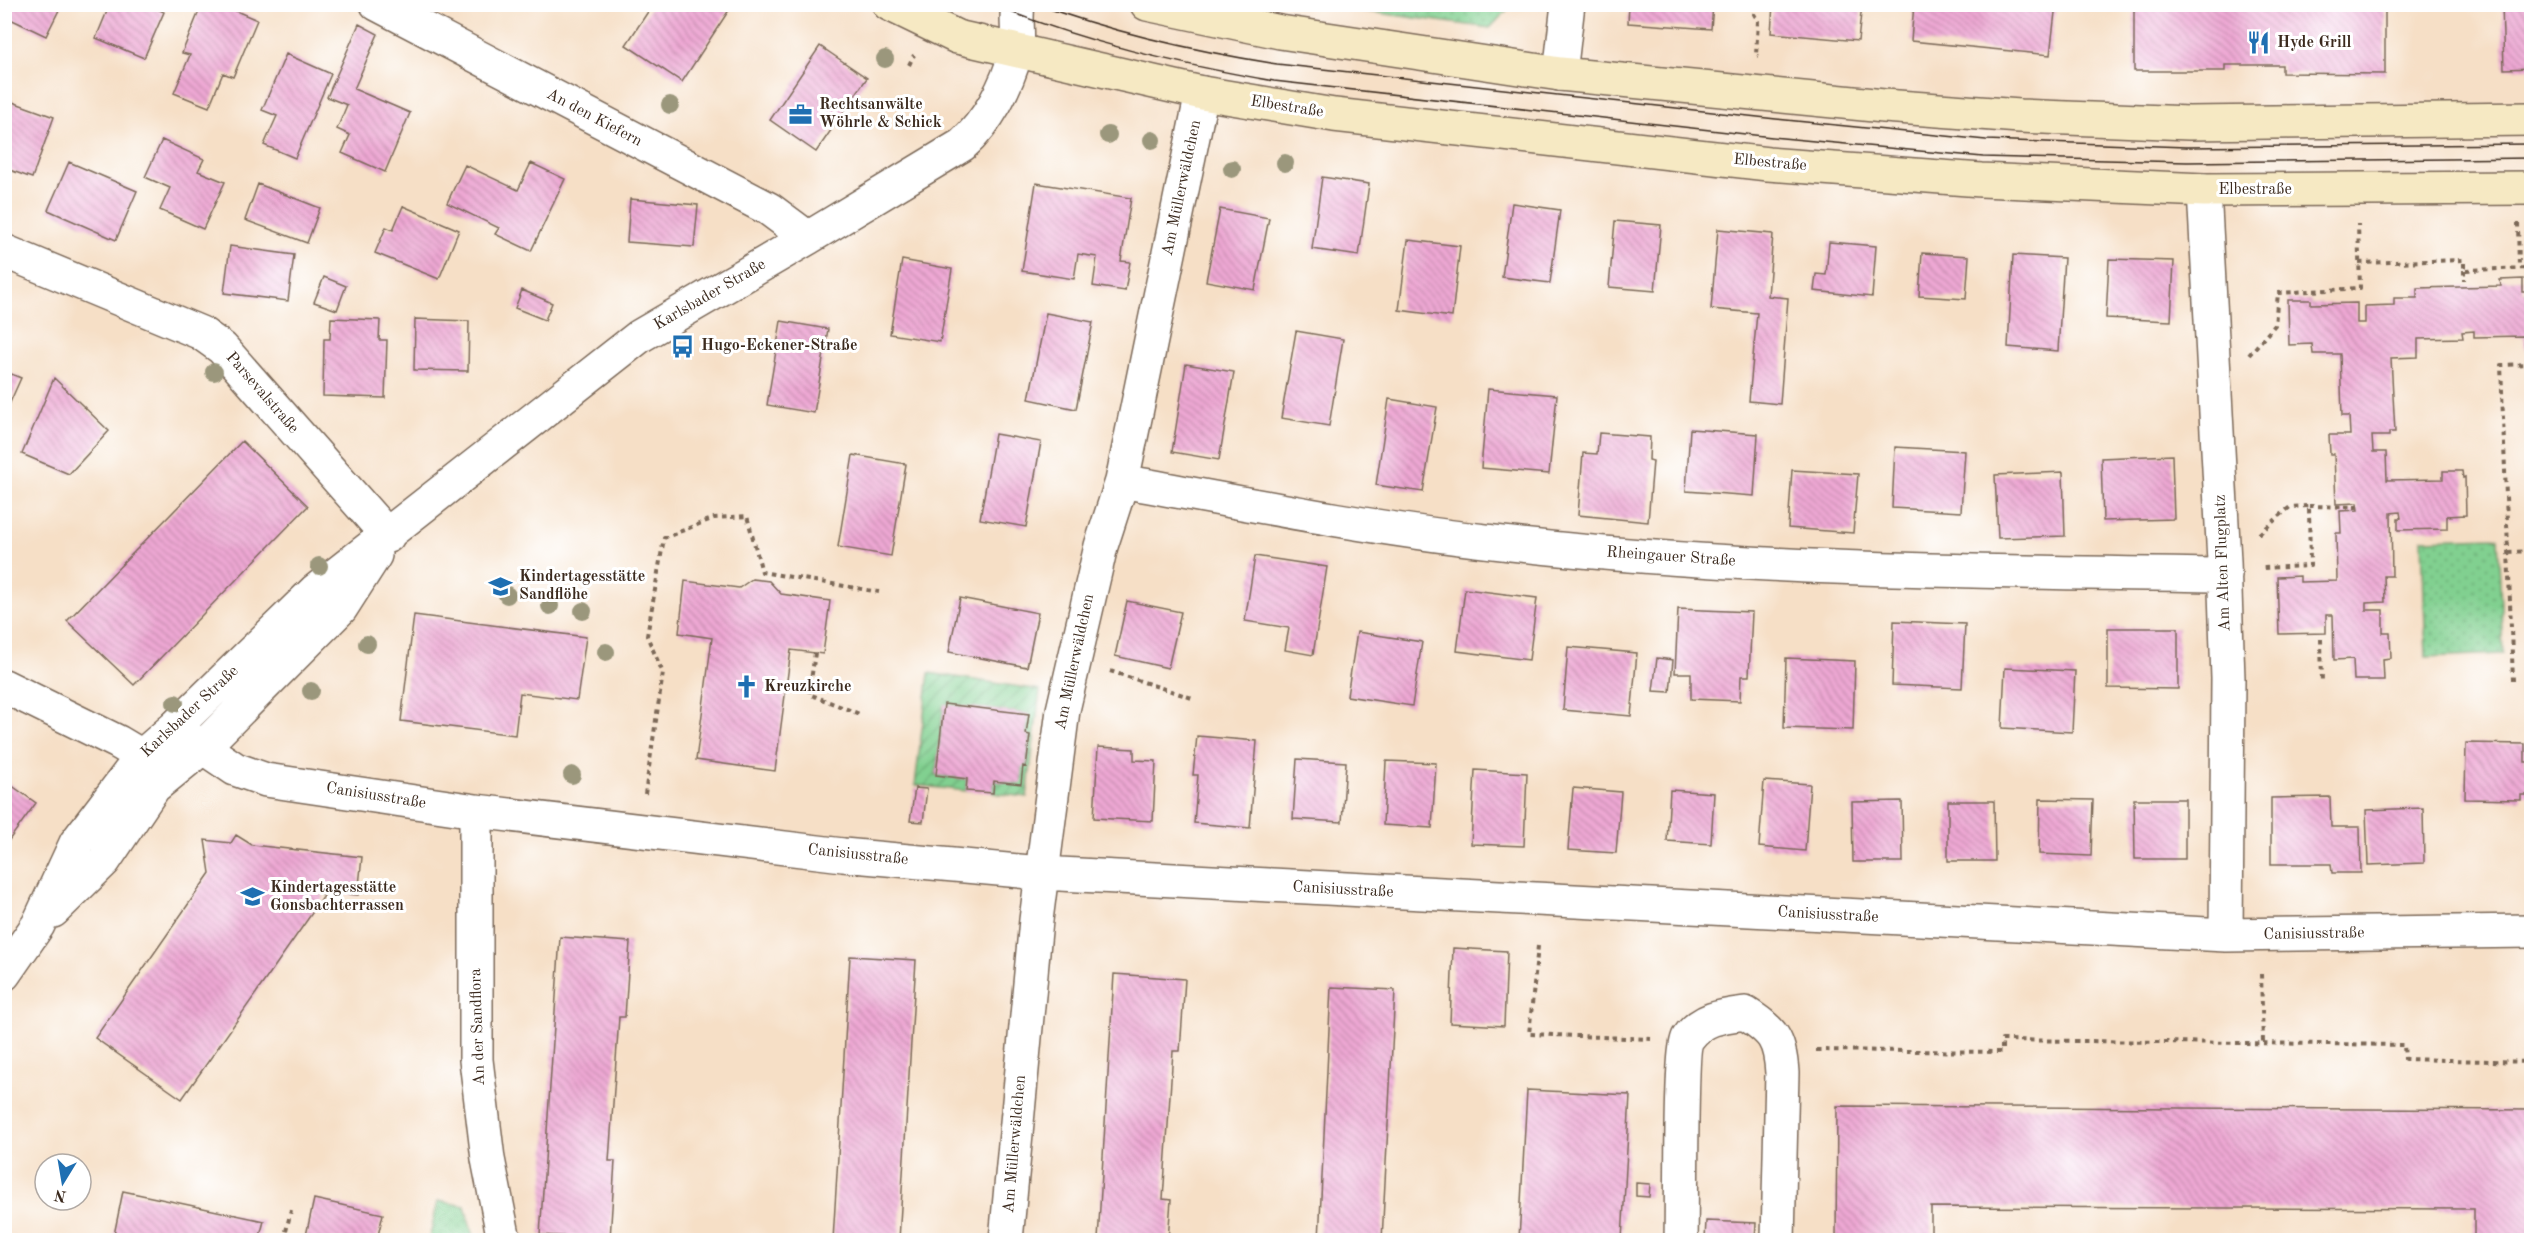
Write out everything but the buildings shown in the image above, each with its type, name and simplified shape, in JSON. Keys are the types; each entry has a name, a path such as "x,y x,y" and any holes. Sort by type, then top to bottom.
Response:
{"main road":[{"name":"Elbestraße","path":"889,4 957,36 1202,93 1334,115 1768,164 1982,180 2204,190 2532,188"},
{"path":"1147,4 1280,32 1560,74 1884,106 2020,116 2189,123 2532,119"}],"street":[{"name":"An den Kiefern","path":"377,4 769,209 808,238"},
{"path":"1017,50 1018,4"},
{"path":"1560,74 1568,4"},
{"name":"Karlsbader Straße","path":"38,926 76,843 142,756 174,728 315,591 640,336 962,145 987,118 1017,50"},
{"name":"Am Müllerwäldchen","path":"1006,1240 1041,873 1063,710 1101,546 1122,481 1202,93"},
{"name":"Am Alten Flugplatz","path":"2204,190 2228,680 2226,935"},
{"name":"Parsevalstraße","path":"4,251 201,333 222,348 388,536"},
{"name":"Rheingauer Straße","path":"1122,481 1324,518 1485,541 1656,557 1802,567 1917,571 2224,572"},
{"name":"Karlsbader Straße","path":"4,974 38,926 104,861 154,787 202,748 341,608 388,536"},
{"path":"4,686 142,756 171,774"},
{"name":"Canisiusstraße","path":"174,728 235,769 266,780 476,811 843,855 1041,873 2226,935 2532,931"},
{"name":"An der Sandflora","path":"476,811 476,1059 488,1158 504,1240"},
{"path":"1681,1240 1686,1040 1703,1022 1744,1013 1767,1027 1781,1050 1778,1240"}],"path":[{"path":"1755,4 1754,14 1758,21 1756,55 1767,57"},
{"path":"2249,355 2275,326 2278,293 2360,288 2358,222"},
{"path":"2518,222 2519,268"},
{"path":"2359,263 2464,260 2464,280"},
{"path":"2464,270 2532,268"},
{"path":"2513,681 2501,365 2532,364"},
{"path":"2224,572 2310,566 2309,506"},
{"path":"2256,537 2290,507 2357,507"},
{"path":"639,830 663,673 647,636 664,538 714,518 747,516 762,572 879,592"},
{"path":"2508,552 2532,551"},
{"path":"2321,639 2322,684"},
{"path":"815,653 809,694 862,715"},
{"path":"1073,662 1118,673 1192,698"},
{"path":"1538,946 1529,1034 1686,1040"},
{"path":"2261,974 2264,1042"},
{"path":"1781,1050 2002,1052 2002,1040 2264,1042 2404,1045 2405,1059 2532,1062"},
{"path":"284,1240 291,1210"}],"green space":[{"path":"1508,4 1507,10 1490,28 1319,5"},
{"path":"2498,537 2503,654 2426,657 2422,539"},
{"path":"929,673 1040,690 1027,797 993,793 994,781 1020,784 1023,766 1027,766 1030,735 1026,734 1029,714 944,705 936,775 967,779 966,791 915,785"},
{"path":"438,1201 465,1206 474,1240 429,1240"}],"tram line":[{"path":"991,4 1095,41 1202,67 1274,81 1772,137 1983,157 2187,162 2532,158"},
{"path":"1036,4 1095,24 1155,40 1277,64 1986,140 2186,147 2532,144"}],"place":[{"name":"Hyde Grill","path":"2259,43"},
{"name":"Rechtsanwälte Wöhrle & Schick","path":"801,114"},
{"name":"Hugo-Eckener-Straße","path":"683,346"},
{"name":"Kindertagesstätte Sandflöhe","path":"501,586"},
{"name":"Kreuzkirche","path":"746,687"},
{"name":"Kindertagesstätte Gonsbachterrassen","path":"252,897"}]}
